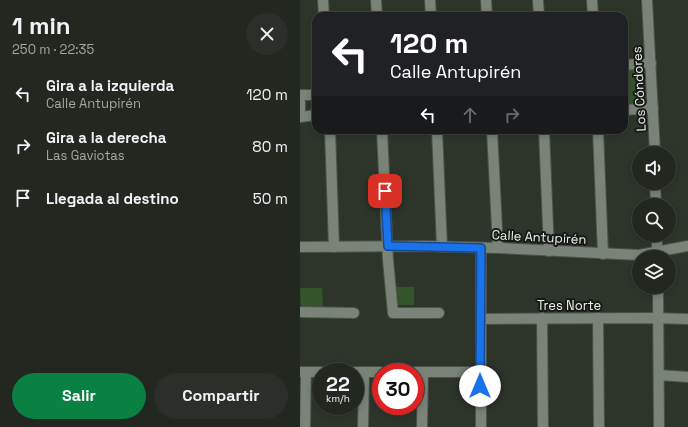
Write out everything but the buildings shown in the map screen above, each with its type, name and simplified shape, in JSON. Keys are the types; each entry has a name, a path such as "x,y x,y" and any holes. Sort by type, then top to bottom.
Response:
{"street":[{"path":"323,0 324,12"},
{"path":"376,0 377,12"},
{"path":"430,0 431,12"},
{"path":"486,0 487,12"},
{"path":"538,0 538,12"},
{"path":"592,0 593,12"},
{"name":"Los Cóndores","path":"647,0 654,146"},
{"path":"628,64 651,63"},
{"path":"300,96 312,95"},
{"path":"300,102 300,110"},
{"path":"628,110 653,108"},
{"path":"300,117 312,116"},
{"path":"330,134 334,247"},
{"path":"382,134 393,313 439,312"},
{"path":"437,134 442,247"},
{"path":"492,134 498,248"},
{"path":"544,134 549,251"},
{"path":"598,134 603,254"},
{"name":"Calle Antupirén","path":"300,247 388,246 498,248 632,255"},
{"name":"Calle Antupirén","path":"674,250 688,246"},
{"path":"481,248 481,427"},
{"path":"658,294 659,427"},
{"path":"300,312 354,313"},
{"path":"542,318 543,427"},
{"path":"598,318 599,427"},
{"name":"Tres Norte","path":"481,319 688,319"},
{"path":"303,372 305,427"},
{"path":"424,372 480,372"},
{"path":"659,376 688,377"},
{"path":"362,415 363,427"},
{"path":"421,415 422,427"}],"green space":[{"path":"649,64 652,106 628,106 628,67"},
{"path":"393,287 414,287 414,305 393,305"},
{"path":"300,288 322,288 323,307 301,308"}],"route":[{"path":"385,191 388,246 481,248 480,386"}]}
